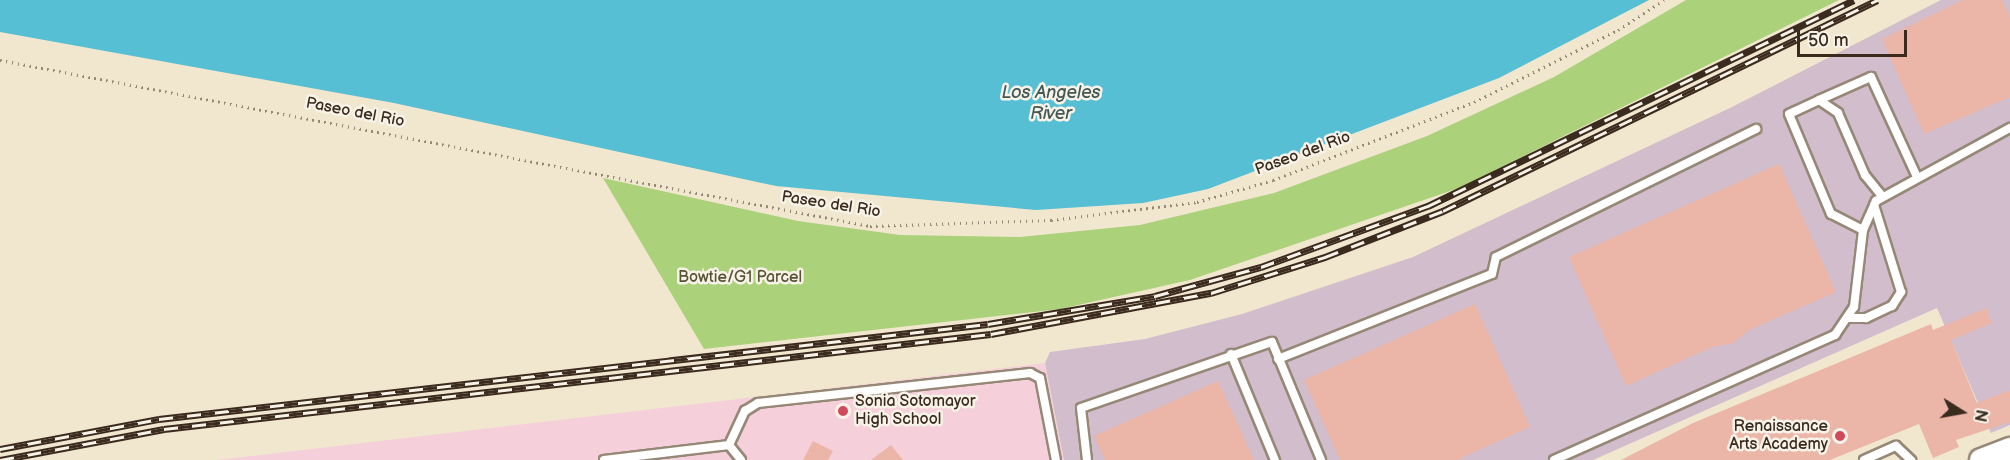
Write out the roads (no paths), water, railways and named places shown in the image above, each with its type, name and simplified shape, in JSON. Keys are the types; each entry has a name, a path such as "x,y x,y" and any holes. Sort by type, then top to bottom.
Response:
{"main road":[{"path":"1981,460 2010,449"}],"lane":[{"path":"1863,230 1831,214 1789,114 1871,77 1916,175"},
{"path":"1819,100 1838,113 1865,175 1882,196"},
{"path":"1554,460 1835,335 1849,318 1863,230 1874,205 1882,196 1916,175 2010,128"},
{"path":"1278,359 1492,274 1496,257 1756,129"},
{"path":"1849,318 1866,318 1892,306 1901,292 1874,205"},
{"path":"1087,460 1081,408 1231,354 1272,342 1321,460"},
{"path":"1231,354 1275,460"},
{"path":"729,445 745,411 758,403 1030,373 1040,378 1056,460"},
{"path":"604,460 729,445"},
{"path":"729,445 741,460"},
{"path":"1864,460 1896,446 1911,460"}],"water":[{"name":"Los Angeles River","path":"0,0 1649,0 1499,78 1208,189 1143,203 1036,210 776,186 394,103 0,32"}],"railway":[{"path":"0,449 159,419 988,324 1155,296 1261,267 1428,206 1854,0"},
{"path":"0,460 164,429 991,334 1211,293 1325,257 1443,211 1878,0"}],"place":[{"name":"Sonia Sotomayor High School","path":"843,411"},
{"name":"Renaissance Arts Academy","path":"1840,436"}],"park label":[{"name":"Bowtie/G1 Parcel","path":"740,278"}]}
